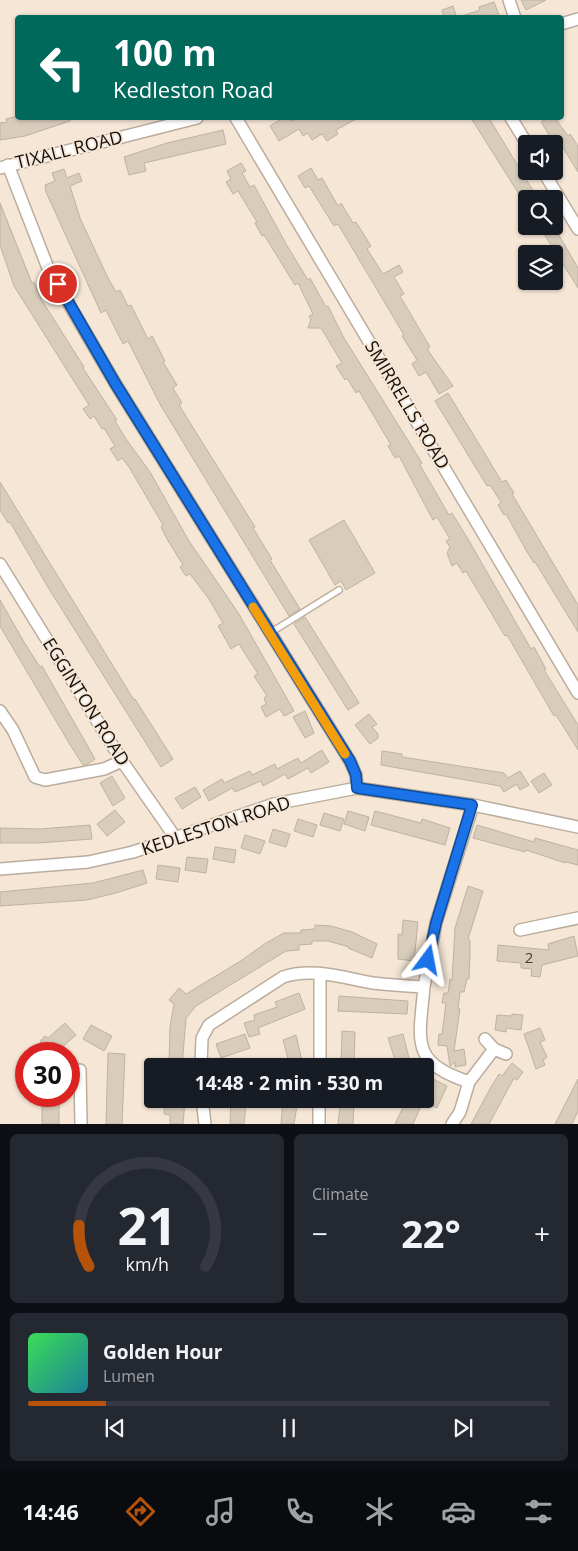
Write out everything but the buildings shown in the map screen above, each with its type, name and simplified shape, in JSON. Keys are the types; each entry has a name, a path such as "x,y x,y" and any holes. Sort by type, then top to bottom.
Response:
{"street":[{"path":"509,0 514,15"},
{"path":"564,23 578,19"},
{"name":"TIXALL ROAD","path":"4,166 189,120"},
{"name":"SMIRRELLS ROAD","path":"237,120 578,693"},
{"path":"512,120 521,135"},
{"path":"4,166 48,268 115,383 350,761 356,775 357,788"},
{"path":"548,180 578,229"},
{"name":"EGGINTON ROAD","path":"0,564 122,761 175,837"},
{"path":"0,711 13,730 35,777 45,780 104,769 122,761"},
{"name":"KEDLESTON ROAD","path":"0,869 88,862 133,852 274,804 357,788 472,805 578,827"},
{"path":"469,1082 436,1068 426,1057 421,1034 424,987 436,923 472,805"},
{"path":"520,930 578,918"},
{"path":"201,1058 202,1038 209,1025 283,976 293,973 320,974 389,985 424,987"},
{"path":"320,974 320,1058"},
{"path":"485,1039 494,1049 506,1054"},
{"path":"452,1124 460,1112 469,1082 494,1049"},
{"path":"80,1070 81,1124"},
{"path":"203,1108 205,1124"},
{"path":"318,1124 319,1108"}],"lane":[{"path":"270,633 339,590"}],"slow traffic":[{"path":"253,607 345,754"}],"route":[{"path":"58,284 115,383 350,761 356,775 357,788 472,805 436,923 428,960"}]}
